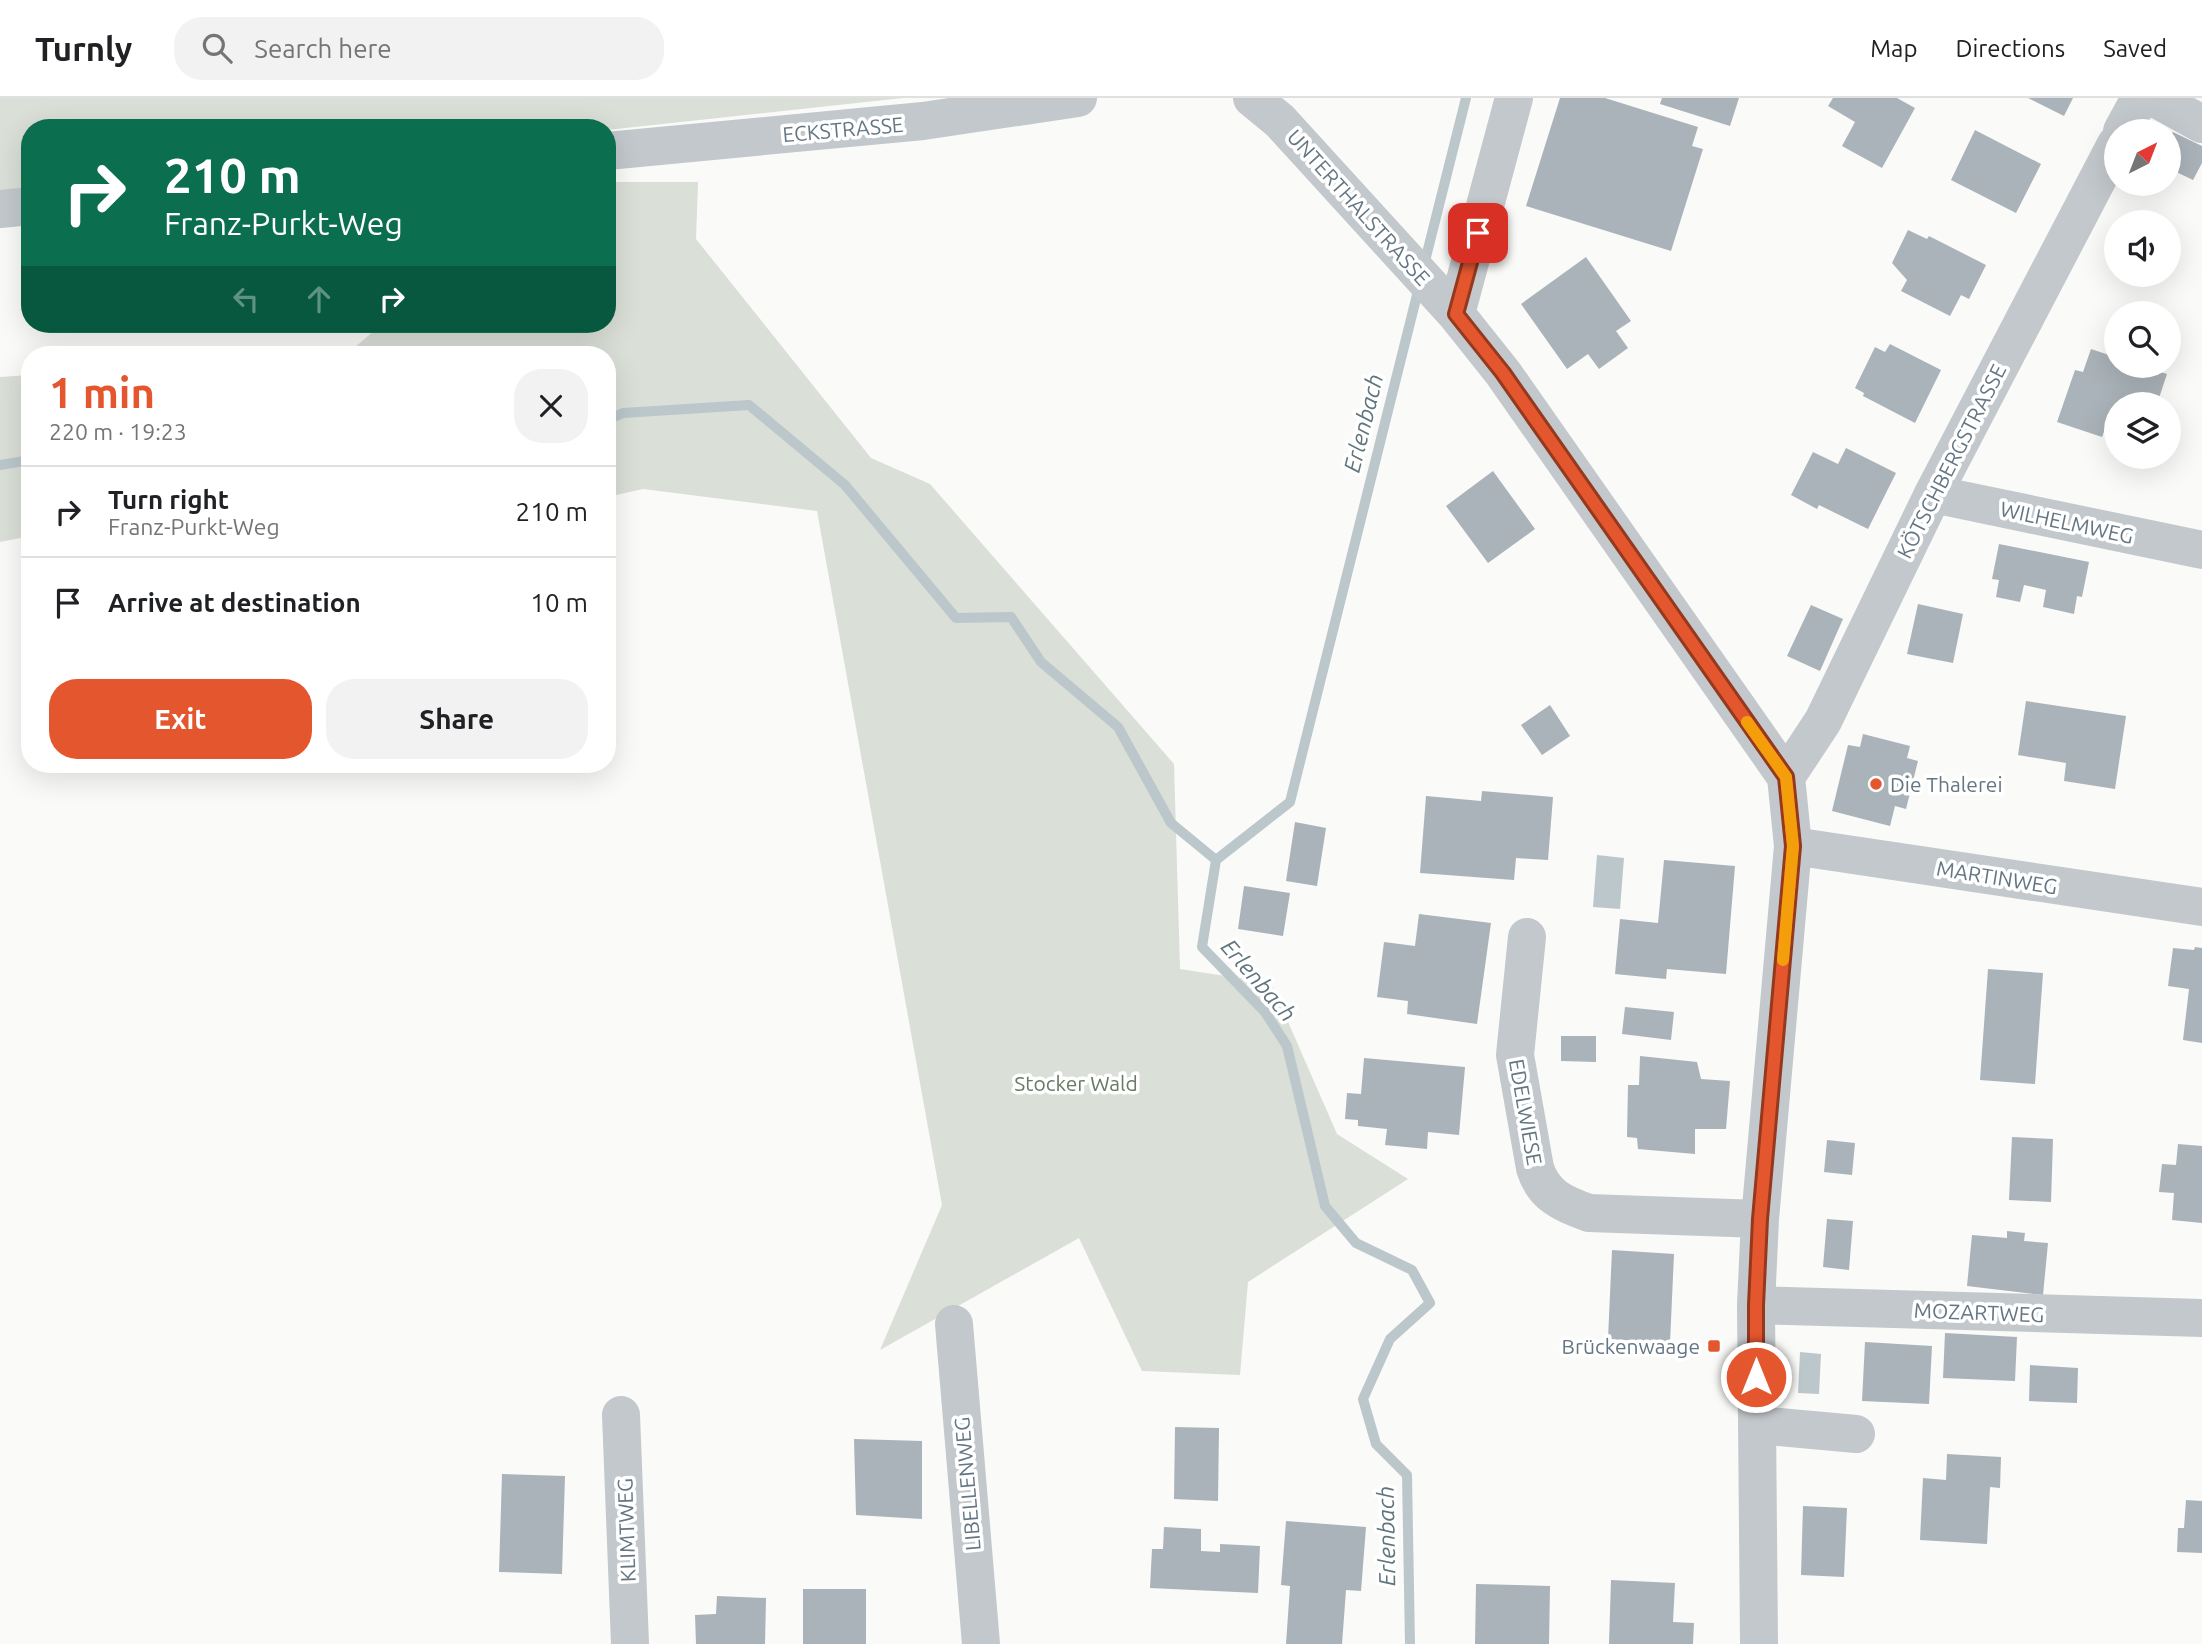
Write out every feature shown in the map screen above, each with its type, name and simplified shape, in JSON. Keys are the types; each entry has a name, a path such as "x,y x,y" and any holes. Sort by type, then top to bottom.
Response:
{"street":[{"name":"ECKSTRASSE","path":"616,150 923,121 1078,98"},
{"name":"UNTERTHALSTRASSE","path":"1252,98 1280,121 1448,305 1503,373 1786,777 1793,846 1760,1219 1756,1305 1759,1644"},
{"path":"1448,305 1514,98"},
{"path":"2129,119 2140,98"},
{"path":"2155,98 2202,124"},
{"name":"KÖTSCHBERGSTRASSE","path":"1786,777 1823,721 1933,494 2104,167"},
{"path":"0,209 21,207"},
{"name":"WILHELMWEG","path":"1933,494 2202,550"},
{"name":"MARTINWEG","path":"1793,846 2202,907"},
{"name":"EDELWIESE","path":"1527,937 1515,1055 1535,1168 1547,1192 1566,1205 1589,1213 1760,1219"},
{"name":"MOZARTWEG","path":"1756,1305 2202,1318"},
{"name":"LIBELLENWEG","path":"954,1324 981,1644"},
{"name":"KLIMTWEG","path":"621,1415 630,1644"},
{"path":"1757,1426 1856,1434"}],"green space":[{"path":"0,98 903,98 616,129 616,119 21,119 21,188 0,191"},
{"name":"Stocker Wald","path":"616,182 698,182 696,239 871,458 930,484 1174,764 1180,969 1271,983 1337,1134 1408,1179 1248,1282 1240,1375 1142,1371 1079,1238 880,1350 942,1205 817,511 643,489 616,495 616,346 356,346 372,333 616,333"},
{"path":"21,376 21,538 0,542 0,377"}],"shaded area":[{"path":"1597,855 1624,858 1620,909 1593,907"},
{"path":"1800,1352 1821,1354 1819,1394 1798,1393"}],"building":[{"path":"1560,98 1605,98 1698,127 1692,146 1703,149 1671,251 1526,206"},
{"path":"1662,98 1739,98 1730,126 1660,104"},
{"path":"1833,98 1897,98 1915,108 1882,168 1842,146 1855,122 1828,106"},
{"path":"2028,98 2073,98 2064,116"},
{"path":"1975,130 2041,164 2016,213 1951,180"},
{"path":"2181,136 2202,146 2202,163 2193,180 2181,174"},
{"path":"1908,230 1927,239 1929,236 1986,265 1969,299 1961,295 1950,316 1901,291 1907,280 1892,263"},
{"path":"1586,257 1631,321 1616,331 1628,348 1599,369 1588,354 1567,369 1521,304"},
{"path":"1890,344 1941,370 1915,423 1863,396 1864,393 1855,388 1875,347 1885,352"},
{"path":"2091,349 2104,353 2104,378 2166,378 2161,392 2104,392 2102,437 2057,422 2075,370 2083,372"},
{"path":"1846,448 1896,473 1868,529 1819,505 1817,509 1791,495 1813,452 1838,464"},
{"path":"1493,471 1535,529 1488,563 1446,506"},
{"path":"1999,544 2089,562 2082,597 2077,596 2074,614 2043,607 2046,590 2024,585 2020,602 1996,597 1999,580 1992,579"},
{"path":"1918,604 1963,614 1953,663 1907,654"},
{"path":"1811,605 1843,619 1820,671 1787,656"},
{"path":"2026,701 2126,716 2115,789 2064,781 2066,763 2018,755"},
{"path":"1550,705 1570,736 1542,755 1521,725"},
{"name":"Die Thalerei","path":"1863,734 1910,746 1907,758 1918,761 1906,809 1895,806 1890,826 1832,811 1848,745 1860,747"},
{"path":"1482,791 1553,797 1548,860 1516,858 1514,880 1420,873 1426,796 1481,801"},
{"path":"1295,822 1326,828 1317,886 1286,881"},
{"path":"1664,860 1735,866 1726,974 1667,969 1666,979 1615,974 1620,919 1658,923"},
{"path":"1244,886 1290,893 1283,936 1238,929"},
{"path":"1419,914 1491,923 1477,1024 1407,1014 1408,1001 1377,997 1384,942 1415,946"},
{"path":"2195,947 2202,948 2202,1043 2183,1040 2189,989 2168,986 2173,948 2194,950"},
{"path":"1988,969 2043,973 2035,1084 1980,1080"},
{"path":"1625,1007 1674,1012 1671,1040 1622,1034"},
{"path":"1561,1036 1596,1036 1596,1062 1561,1061"},
{"path":"1640,1056 1697,1062 1701,1079 1730,1081 1726,1129 1695,1129 1695,1154 1638,1149 1637,1138 1627,1137 1628,1085 1639,1085"},
{"path":"1364,1058 1465,1067 1459,1135 1428,1132 1427,1149 1385,1145 1387,1129 1358,1126 1358,1120 1345,1119 1347,1093 1361,1094"},
{"path":"2012,1137 2053,1139 2051,1202 2009,1200"},
{"path":"1827,1140 1855,1143 1852,1175 1824,1172"},
{"path":"2178,1144 2202,1146 2202,1223 2172,1220 2174,1193 2159,1192 2162,1164 2176,1165"},
{"path":"1827,1219 1853,1221 1849,1270 1823,1267"},
{"path":"2007,1231 2025,1233 2024,1241 2048,1243 2043,1295 1967,1286 1972,1235 2007,1238"},
{"path":"1612,1250 1674,1254 1670,1343 1608,1339"},
{"path":"1945,1333 2017,1337 2015,1381 1943,1378"},
{"path":"1865,1342 1932,1346 1929,1404 1862,1401"},
{"path":"2030,1365 2078,1368 2077,1403 2029,1401"},
{"path":"1175,1427 1219,1428 1218,1501 1174,1499"},
{"path":"854,1439 922,1441 922,1519 856,1515"},
{"path":"1947,1454 2001,1457 2000,1488 1990,1487 1987,1544 1920,1540 1923,1478 1946,1480"},
{"path":"502,1474 565,1476 562,1574 499,1572"},
{"path":"2186,1500 2202,1501 2202,1553 2177,1552 2178,1528 2184,1528"},
{"path":"1803,1506 1847,1508 1844,1577 1801,1575"},
{"path":"1286,1521 1366,1527 1361,1591 1346,1590 1342,1644 1286,1644 1290,1586 1281,1585"},
{"path":"1164,1527 1201,1529 1201,1551 1220,1552 1220,1544 1260,1546 1258,1593 1150,1588 1152,1549 1163,1549"},
{"path":"1611,1580 1675,1583 1673,1622 1694,1623 1693,1644 1609,1644"},
{"path":"1476,1584 1550,1586 1549,1644 1475,1644"},
{"path":"803,1589 866,1589 866,1644 803,1644"},
{"path":"717,1596 766,1598 765,1644 696,1644 695,1615 716,1614"}],"waterway":[{"name":"Erlenbach","path":"1424,265 1466,98"},
{"name":"Erlenbach","path":"1410,1644 1407,1475 1376,1444 1363,1399 1390,1339 1430,1303 1412,1270 1356,1243 1325,1206 1287,1046 1265,1012 1202,947 1216,860 1290,802 1419,287"},
{"path":"616,416 623,413 749,405 845,485 956,618 1011,617 1041,662 1118,727 1171,823 1216,860"},
{"path":"0,465 21,462"}],"slow traffic":[{"path":"1747,722 1786,777 1793,846 1783,960"}],"place":[{"name":"Die Thalerei","path":"1876,784"},
{"name":"Brückenwaage","path":"1714,1346"}],"route":[{"path":"1478,233 1456,314 1503,373 1786,777 1793,846 1760,1219 1756,1377"}]}
